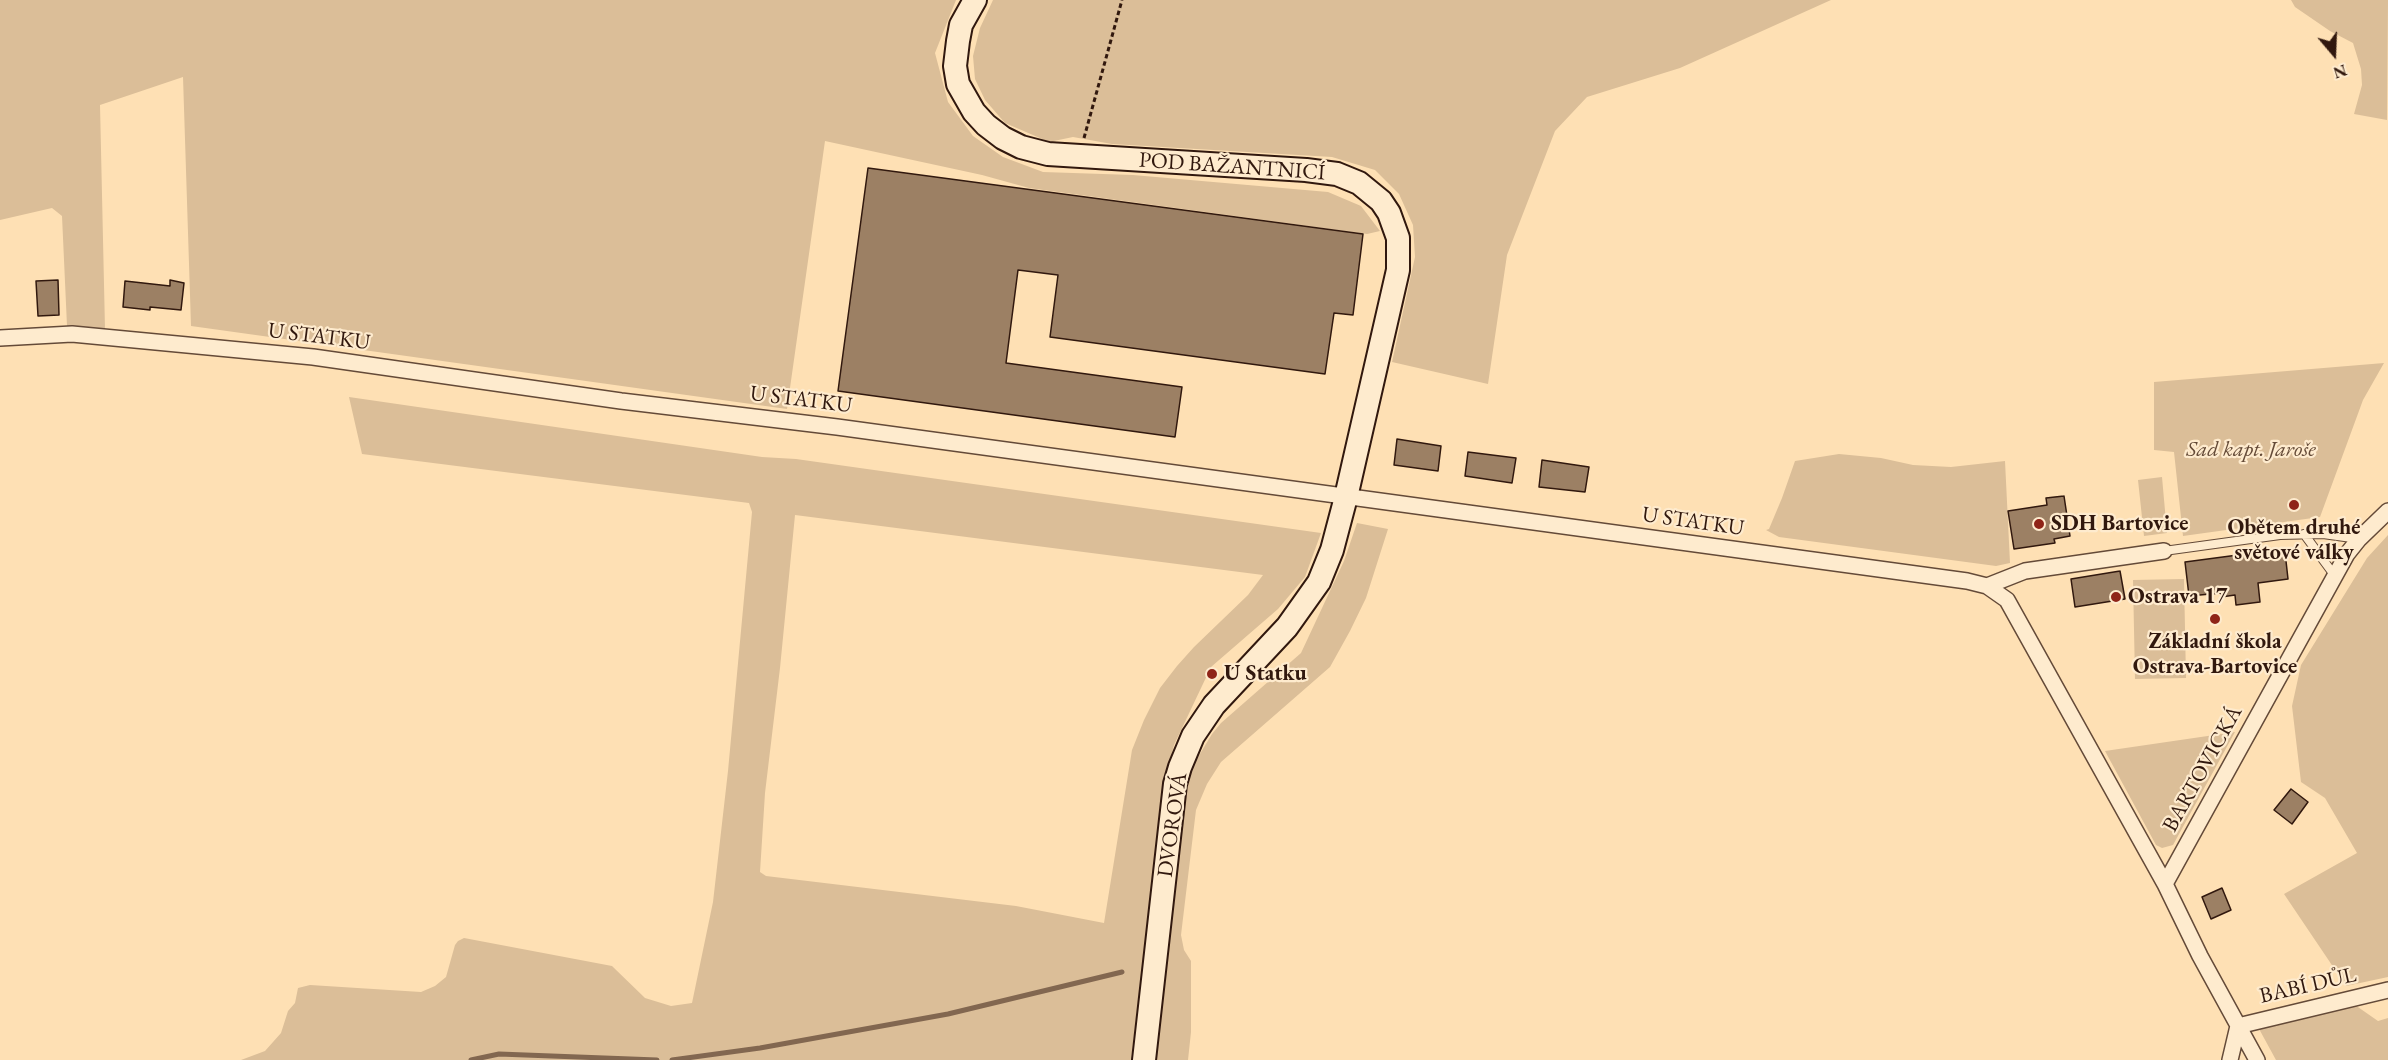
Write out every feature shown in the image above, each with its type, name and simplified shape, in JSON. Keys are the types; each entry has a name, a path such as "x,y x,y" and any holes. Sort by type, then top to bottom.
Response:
{"street":[{"name":"POD BAŽANTNICÍ","path":"975,0 961,25 955,66 958,84 974,112 986,125 1003,138 1021,147 1048,154 1330,173 1359,183 1381,201 1389,213 1398,238 1398,270 1346,497"},
{"name":"U STATKU","path":"0,338 72,334 312,357 1967,581 1986,586 2007,600 2164,884"},
{"name":"DVOROVÁ","path":"1144,1060 1175,784 1186,750 1214,705 1287,627 1320,582 1332,550 1346,497"},
{"name":"BARTOVICKÁ","path":"2164,884 2335,576 2359,539 2388,511"},
{"path":"1986,586 2025,572 2164,551"},
{"path":"2164,884 2257,1060"},
{"name":"BABÍ DŮL","path":"2238,1026 2388,990"},
{"path":"2230,1060 2238,1026"}],"lane":[{"path":"2304,534 2335,576"},
{"path":"2164,551 2280,535 2323,534 2359,539"}],"path":[{"path":"1081,146 1122,0"}],"green space":[{"path":"0,0 956,0 935,53 948,102 973,136 1003,157 1043,172 1133,175 1328,192 1361,206 1380,231 1367,234 1029,188 982,175 825,141 787,409 191,326 183,77 100,105 105,329 67,326 62,216 52,208 0,220"},
{"path":"993,0 1831,0 1680,68 1587,97 1555,131 1507,255 1488,384 1392,362 1415,257 1413,225 1399,194 1375,170 1332,157 1112,144 1073,137 1049,142 1005,123 985,100 975,79 973,56 980,28"},
{"path":"2291,0 2388,0 2387,120 2354,114 2362,85 2361,69 2353,43 2330,31 2295,7"},
{"name":"Sad kapt. Jaroše","path":"2384,363 2363,400 2320,517 2183,536 2174,452 2154,450 2154,382"},
{"path":"349,397 762,457 796,459 1321,533 1305,577 1278,609 1211,667 1174,745 1164,785 1131,1060 241,1060 265,1051 281,1033 288,1011 295,1003 298,988 310,985 421,992 435,986 446,977 455,945 464,938 612,966 645,998 671,1006 692,1003 713,902 728,771 752,512 749,503 362,454","holes":["795,515 1263,575 1248,595 1177,666 1160,688 1144,720 1132,750 1104,923 1016,906 766,876 760,872 765,793"]},
{"path":"1839,454 1881,458 1913,465 1951,467 2005,461 2010,563 1996,566 1779,537 1766,530 1769,529 1795,461"},
{"path":"2162,477 2167,533 2144,536 2138,480"},
{"path":"1357,523 1388,529 1366,598 1330,667 1221,762 1207,784 1196,810 1181,935 1184,950 1191,961 1191,1032 1188,1060 1152,1060 1179,807 1189,772 1221,723 1301,653 1344,561"},
{"path":"2388,535 2388,977 2346,986 2284,894 2357,853 2325,798 2301,782 2292,706 2301,665 2367,558"},
{"path":"2184,579 2186,678 2135,679 2133,580"},
{"path":"2235,732 2173,845 2162,848 2156,845 2105,751"},
{"path":"2355,1005 2378,1021 2388,1018 2388,1060 2276,1060 2258,1027"}],"building":[{"path":"868,168 1363,234 1353,315 1334,313 1325,374 1050,337 1058,275 1018,270 1006,363 1182,387 1175,437 838,391"},
{"path":"58,280 59,315 38,316 36,281"},
{"path":"170,280 184,283 181,310 123,307 125,281 170,286"},
{"path":"1397,439 1441,446 1438,471 1394,465"},
{"path":"1468,452 1516,458 1512,483 1465,476"},
{"path":"1542,460 1589,467 1585,492 1539,487"},
{"name":"SDH Bartovice","path":"2064,496 2070,536 2054,539 2055,543 2014,549 2008,511 2047,505 2046,498"},
{"path":"2268,551 2268,553 2285,552 2288,579 2258,583 2260,602 2236,605 2235,595 2221,597 2221,593 2189,596 2185,562"},
{"path":"2120,571 2125,599 2075,607 2071,579"},
{"path":"2291,789 2308,802 2292,824 2274,810"},
{"path":"2222,888 2231,910 2211,919 2202,897"}],"waterway":[{"path":"672,1060 760,1048 948,1014 1122,972"},
{"path":"471,1060 499,1054 657,1060"}],"place":[{"name":"Obětem druhé světové války","path":"2294,505"},
{"name":"SDH Bartovice","path":"2039,524"},
{"name":"Ostrava 17","path":"2116,597"},
{"name":"Základní škola Ostrava-Bartovice","path":"2215,619"},
{"name":"U Statku","path":"1212,674"}]}
